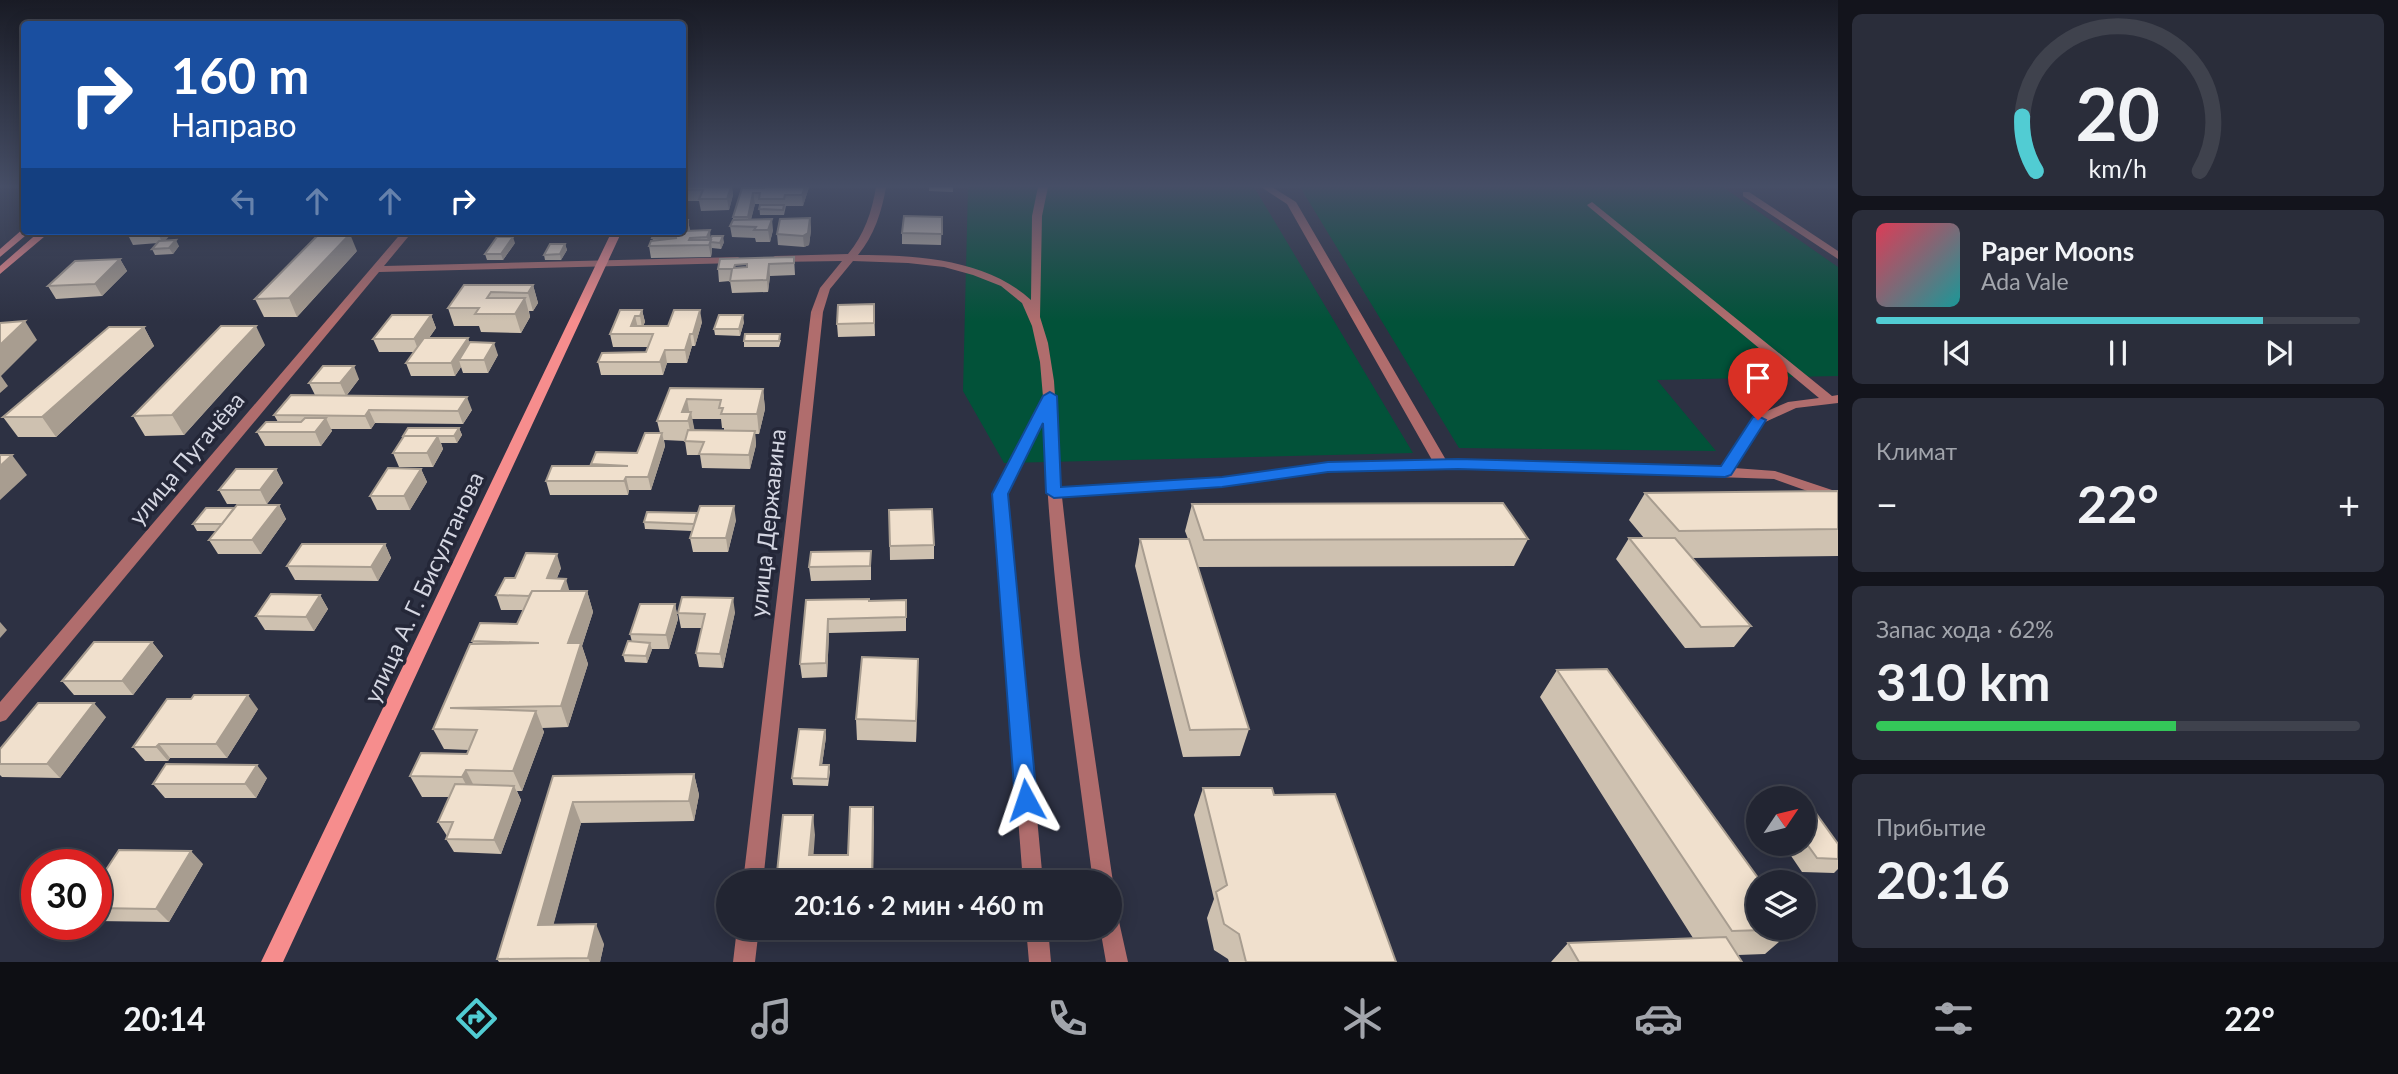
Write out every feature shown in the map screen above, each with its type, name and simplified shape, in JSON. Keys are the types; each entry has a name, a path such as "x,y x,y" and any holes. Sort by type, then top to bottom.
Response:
{"street":[{"name":"улица Державина","path":"754,870 817,312 825,288 841,266 853,256 868,232"},
{"path":"1037,232 1036,316 1050,396 1056,537 1101,870"},
{"path":"1308,232 1443,465"},
{"path":"1625,232 1833,399"},
{"path":"1801,232 1838,257"},
{"path":"0,254 21,235"},
{"path":"0,271 41,235"},
{"name":"улица Пугачёва","path":"0,715 405,235"},
{"name":"улица А. Г. Бисултанова","path":"272,962 615,235"},
{"path":"760,259 853,256 941,264 980,273 1006,285 1025,299 1036,316"},
{"path":"375,269 746,260"},
{"path":"1032,870 1000,494 1050,396"},
{"path":"1725,472 1758,420 1793,405 1833,399"},
{"path":"1054,493 1222,482 1328,467 1443,465 1775,475 1838,497"},
{"path":"744,962 747,940"},
{"path":"1038,940 1040,962"},
{"path":"1113,940 1116,962"}],"green space":[{"path":"967,232 1281,232 1413,453 1004,463 963,391"},
{"path":"1327,232 1788,232 1838,267 1838,376 1657,380 1716,451 1459,448"}],"building":[{"path":"709,232 707,237 689,240 711,240 709,245 649,246 651,241 677,238 652,238 653,235"},
{"path":"777,232 808,232 803,236 777,234"},
{"path":"902,232 942,232 942,234"},
{"path":"318,235 349,235 289,298 255,299"},
{"path":"712,236 723,236 720,243 711,242"},
{"path":"497,237 513,237 501,254 485,254"},
{"path":"176,240 169,248 152,249 159,241"},
{"path":"550,244 565,244 560,254 544,255"},
{"path":"794,257 794,263 769,264 767,280 730,281 732,269 718,269 720,259","holes":["747,264 747,267 734,268 735,265"]},
{"path":"120,259 95,284 48,286 75,261"},
{"path":"464,285 533,285 528,293 491,292 487,298 525,298 515,314 475,314 479,308 448,308"},
{"path":"874,304 874,323 837,324 838,305"},
{"path":"620,310 642,310 640,316 635,316 631,326 668,326 674,310 700,310 685,350 665,350 660,362 598,362 602,353 646,352 653,334 610,334"},
{"path":"392,315 431,315 414,339 373,339"},
{"path":"719,315 743,315 739,329 714,329"},
{"path":"25,321 0,345 0,323"},
{"path":"221,326 256,326 172,415 133,416"},
{"path":"109,327 144,327 42,417 3,417"},
{"path":"745,334 780,334 779,341 744,341"},
{"path":"424,338 468,338 451,363 406,363"},
{"path":"470,342 494,343 484,360 459,360"},
{"path":"323,366 354,366 340,383 309,383"},
{"path":"670,388 763,389 757,414 721,414 721,400 687,399 682,412 691,412 688,421 657,421"},
{"path":"291,395 467,397 458,411 369,410 365,416 274,415"},
{"path":"305,418 326,418 315,432 257,432 266,422 301,422"},
{"path":"408,428 459,428 454,436 403,436"},
{"path":"688,430 755,431 749,455 699,454 704,442 685,441"},
{"path":"645,433 662,433 648,477 626,477 624,481 546,481 552,466 628,466 591,464 596,452 637,453"},
{"path":"404,436 438,436 427,453 393,453"},
{"path":"0,455 12,455 0,466"},
{"path":"388,468 421,469 404,496 370,496"},
{"path":"236,469 276,469 260,490 219,490"},
{"path":"1838,491 1838,529 1679,531 1645,493"},
{"path":"1503,503 1528,539 1204,540 1192,504"},
{"path":"237,505 279,505 252,540 209,540"},
{"path":"700,506 734,506 726,538 690,538"},
{"path":"206,508 234,508 222,524 193,524"},
{"path":"932,509 934,545 890,546 889,510"},
{"path":"647,512 697,513 694,524 644,522"},
{"path":"1629,538 1675,538 1751,626 1701,627"},
{"path":"1140,539 1189,539 1249,729 1190,730"},
{"path":"302,544 385,544 371,567 287,566"},
{"path":"871,551 870,566 809,567 811,552"},
{"path":"526,553 557,554 547,578 566,579 561,591 532,591 529,596 496,595 505,578 515,578"},
{"path":"532,591 587,591 568,643 581,643 561,706 450,708 536,711 513,771 466,770 462,777 410,776 421,753 467,754 477,730 433,729 470,644 539,643 472,641 480,623 517,624"},
{"path":"271,594 320,595 306,617 256,616"},
{"path":"682,597 733,598 720,654 696,653 705,614 678,613"},
{"path":"806,600 906,600 906,617 828,619 826,663 800,664"},
{"path":"640,604 675,604 666,635 630,634"},
{"path":"628,641 650,643 646,656 623,655"},
{"path":"94,642 152,642 122,681 62,681"},
{"path":"862,657 918,659 916,721 856,719"},
{"path":"1607,669 1752,870 1746,870 1746,931 1732,931 1557,670"},
{"path":"194,695 248,695 216,744 133,747 167,699 191,699"},
{"path":"38,703 94,703 47,764 0,764 0,749"},
{"path":"799,729 825,730 820,765 829,765 828,779 792,778"},
{"path":"166,764 257,765 245,784 153,784"},
{"path":"694,774 689,801 573,802 538,925 596,924 588,958 497,959 553,776"},
{"path":"455,784 514,786 494,840 446,839 453,822 438,822"},
{"path":"1203,788 1272,788 1274,795 1335,794 1396,962 1246,962 1239,934 1224,924 1216,892 1227,885"},
{"path":"850,807 873,807 872,870 777,870 783,815 813,815 809,855 848,855"},
{"path":"1816,813 1838,844 1838,859 1817,858"},
{"path":"119,850 191,851 156,909 112,908 112,861"},
{"path":"1726,937 1742,962 1579,962 1568,943"}],"route":[{"path":"1026,800 1000,494 1050,396 1054,493 1222,482 1328,467 1458,464 1725,472 1739,446 1758,420"}]}
